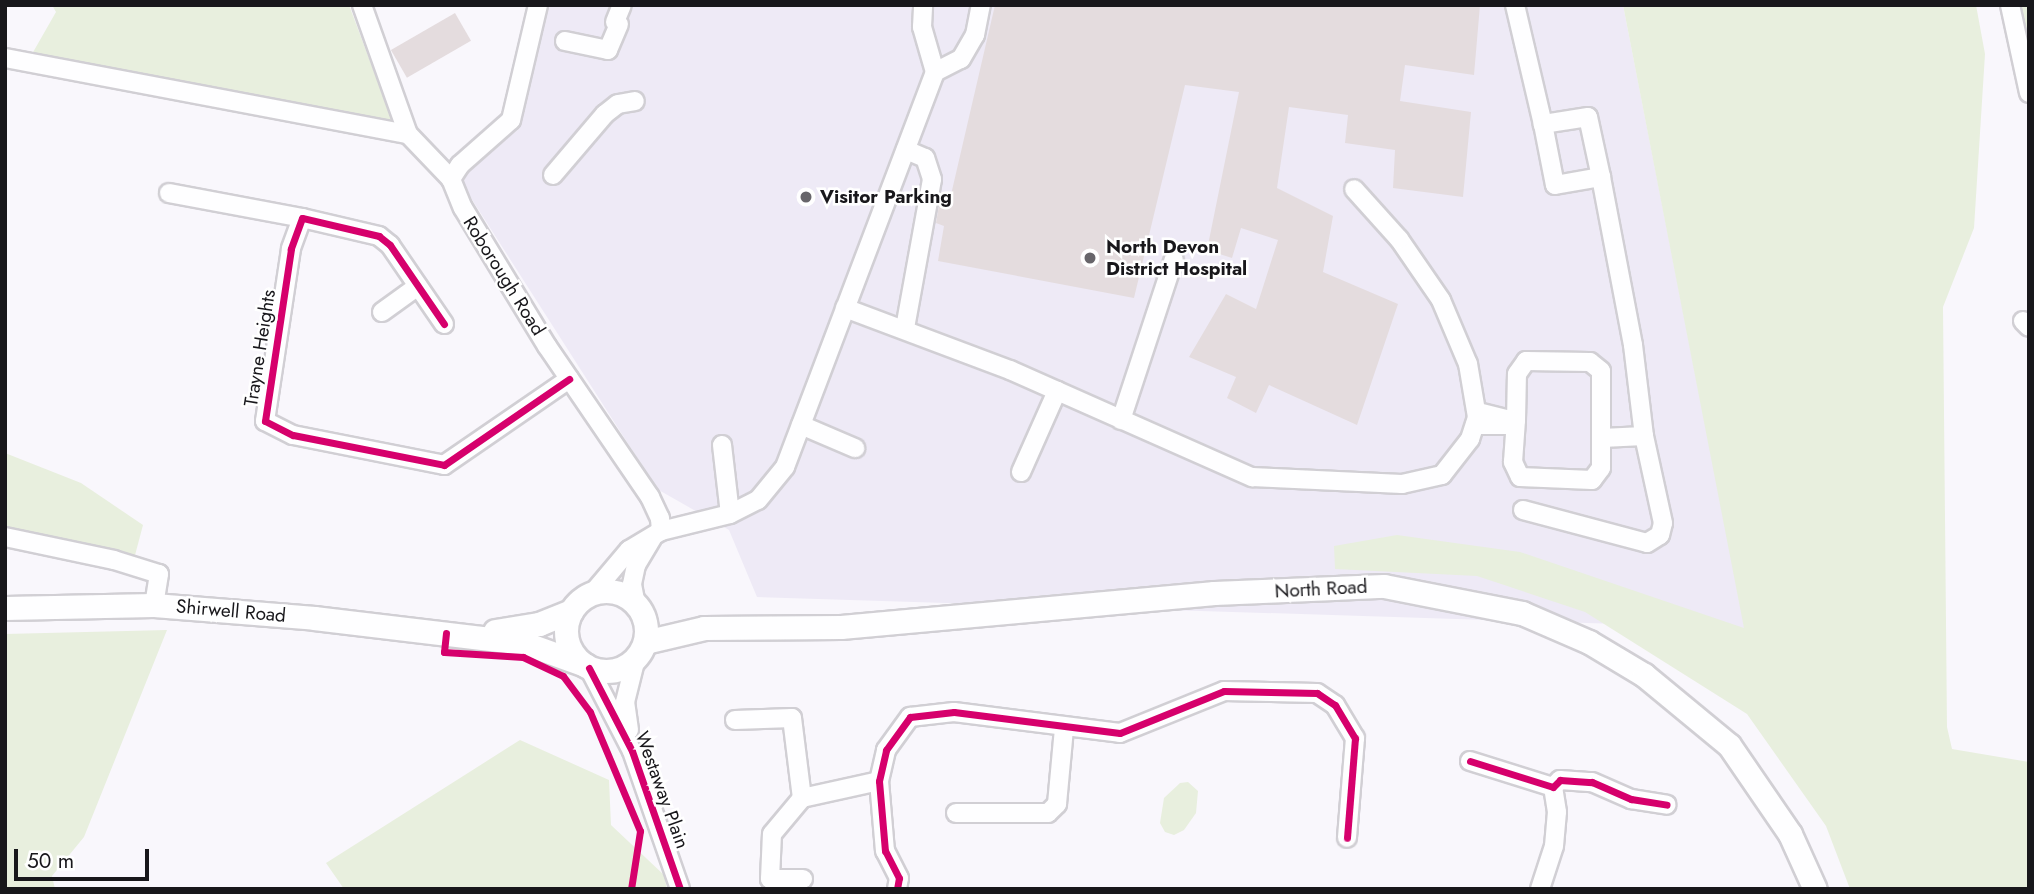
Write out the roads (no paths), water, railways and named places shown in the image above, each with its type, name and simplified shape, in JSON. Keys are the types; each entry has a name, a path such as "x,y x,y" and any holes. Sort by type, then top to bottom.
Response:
{"main road":[{"name":"North Road","path":"638,608 704,628 841,627 1213,593 1384,586 1522,613 1589,642 1644,675 1729,745 1790,834 1815,889"},
{"path":"615,592 638,608 640,650 614,671 587,667 567,641 572,611 592,594 615,592"},
{"name":"Shirwell Road","path":"5,608 154,605 457,633 524,643 587,667"},
{"name":"Shirwell Road","path":"457,633 539,624 572,611"},
{"name":"North Road","path":"640,650 704,628"}],"street":[{"path":"362,5 408,134 451,179 460,165 511,120 538,5"},
{"path":"592,594 629,550 657,535 730,514 758,500 785,467 935,72 922,27 922,5"},
{"path":"935,72 961,59 975,35 981,5"},
{"path":"1515,5 1555,186 1601,177"},
{"path":"2010,5 2029,93"},
{"path":"565,41 608,50 619,17"},
{"path":"5,58 408,134"},
{"path":"553,175 606,114 618,104 635,100"},
{"path":"1523,510 1647,543 1654,541 1663,523 1644,436 1633,345 1588,117 1543,124"},
{"path":"905,328 932,179 925,158 906,150"},
{"name":"Roborough Road","path":"451,179 463,208 569,379 650,497 657,535"},
{"path":"845,308 905,328 1057,391 1252,477 1402,484 1442,475 1469,441 1476,418 1468,364 1443,303 1399,239 1354,189"},
{"path":"169,193 302,218 379,236 444,324"},
{"name":"Trayne Heights","path":"302,218 291,249 264,414 272,429 444,465 569,379"},
{"path":"1121,420 1174,259"},
{"path":"382,312 418,286"},
{"path":"1526,361 1590,362 1603,378 1601,468 1592,480 1527,480 1515,471 1513,420 1517,374 1526,361"},
{"path":"1021,472 1057,391"},
{"path":"1476,418 1505,425 1513,420"},
{"path":"801,425 855,448"},
{"path":"1602,438 1644,436"},
{"path":"722,445 730,514"},
{"path":"638,608 632,584 636,565 657,535"},
{"path":"5,537 114,559 159,574 154,605"},
{"name":"Westaway Plain","path":"632,751 625,702 640,650"},
{"name":"Westaway Plain","path":"587,667 632,751 680,889"},
{"path":"897,889 899,878 885,851 879,781 886,750 911,717 954,712 1064,729 1120,733 1224,691 1317,693 1335,705 1355,738 1347,838"},
{"path":"735,720 792,718 802,798"},
{"path":"956,813 1048,813 1057,804 1064,729"},
{"path":"1470,761 1553,787"},
{"path":"1553,787 1560,780 1592,782 1631,799 1667,805"},
{"path":"803,879 770,879 772,834 802,798 879,781"},
{"path":"1540,889 1554,846 1557,813 1553,787"}],"place":[{"name":"Visitor Parking","path":"806,197"},
{"name":"North Devon District Hospital","path":"1090,258"}]}
